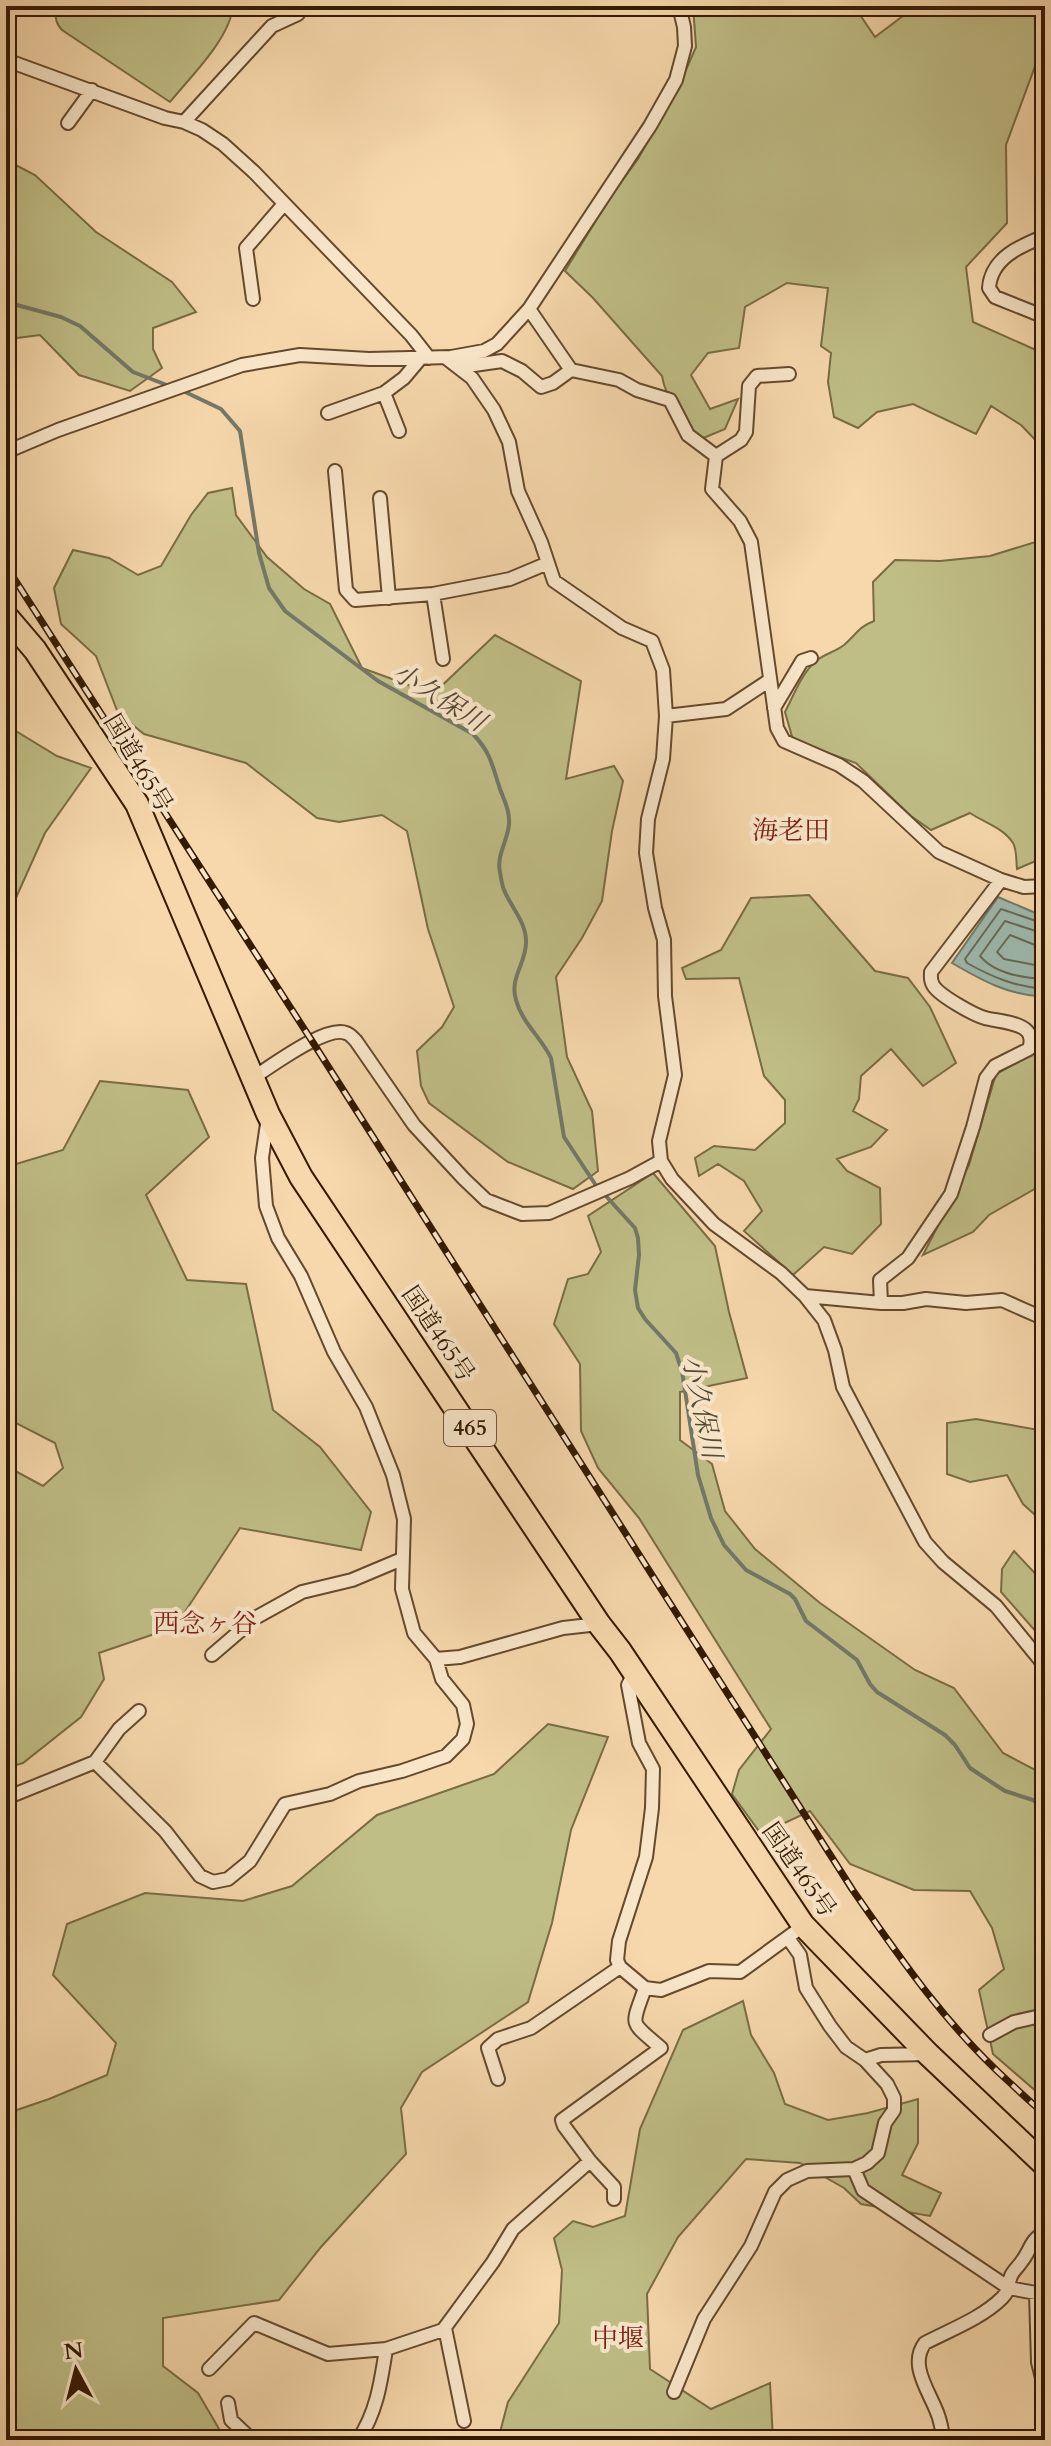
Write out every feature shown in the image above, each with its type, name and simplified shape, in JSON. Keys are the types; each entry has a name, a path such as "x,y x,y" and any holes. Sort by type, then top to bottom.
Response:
{"highway":[{"name":"国道465号","path":"6,616 35,650 137,804 268,1114 301,1177 634,1673 796,1931 1045,2165"}],"street":[{"path":"6,452 58,430 242,365 300,355 369,359 448,358 484,351 497,344 529,309 650,126 676,80 685,46 679,6"},
{"path":"184,122 272,26 298,14"},
{"path":"6,60 165,118 184,122 215,138 254,172 411,335 425,358"},
{"path":"68,123 92,90"},
{"path":"253,299 246,248 284,204"},
{"path":"1045,236 1002,258 990,276 989,288 995,297 1045,317"},
{"path":"529,309 571,370 619,380 637,390 670,400 688,435 716,456"},
{"path":"328,413 384,393 425,358"},
{"path":"448,358 474,365 502,361 522,371 541,387 553,383 571,370"},
{"path":"448,358 472,378 494,410 509,442 518,491 554,581 622,628 652,641 663,670 666,716 663,759 648,819 646,853 664,940 665,996 675,1075 659,1141 661,1161 672,1179 714,1224 781,1273 824,1320 843,1387 925,1542 943,1562 996,1606 1045,1666"},
{"path":"716,456 741,440 746,432 749,386 757,376 789,374"},
{"path":"384,393 399,431"},
{"path":"716,456 712,489 740,521 751,542 777,728 784,741 839,765 863,781 939,852 1001,880 1024,887 1045,886"},
{"path":"335,471 346,590 355,600 433,594 510,579 548,563"},
{"path":"380,498 389,598"},
{"path":"433,594 443,659"},
{"path":"774,708 802,661 811,658"},
{"path":"666,716 726,709 770,680"},
{"path":"881,1303 880,1280 908,1258 951,1194 986,1078 995,1066 1029,1049 1031,1042 1028,1032 1022,1027 980,1017 946,996 931,981 931,972 1001,880"},
{"path":"254,1077 318,1038 346,1032 356,1041 414,1125 486,1200 522,1214 549,1213 661,1161"},
{"path":"95,1762 165,1831 200,1876 213,1882 228,1879 250,1861 285,1804 330,1794 359,1781 446,1756 463,1739 467,1724 463,1705 442,1679 436,1659 414,1633 402,1589 404,1519 393,1475 366,1407 334,1352 301,1276 278,1238 266,1206 262,1158 268,1114"},
{"path":"805,1296 881,1303 926,1299 966,1303 1002,1300 1045,1319"},
{"path":"212,1655 255,1618 302,1592 352,1580 402,1559"},
{"path":"436,1659 460,1657 563,1628 599,1624"},
{"path":"634,1673 628,1685 639,1743 653,1769 652,1808 646,1857 619,1941 617,1960 620,1967 645,1988 661,1990 709,1971 740,1972 796,1931 806,1988 846,2047 865,2060 887,2084 894,2098 894,2110 885,2123 878,2153 867,2163 854,2169 807,2171 787,2180 775,2192 751,2246 704,2319 674,2392"},
{"path":"6,1798 95,1762 119,1729 139,1711"},
{"path":"498,2079 488,2048 498,2039 531,2028 620,1967"},
{"path":"614,2199 614,2187 590,2161 562,2120 661,2048 637,2027 634,2019 645,1988"},
{"path":"990,2035 1014,2022 1045,2015"},
{"path":"865,2060 881,2055 928,2054"},
{"path":"209,2369 254,2323 328,2354 386,2349 445,2328 513,2229 590,2161"},
{"path":"854,2169 863,2190 1009,2288 1036,2293 1038,2362 1045,2390"},
{"path":"944,2440 939,2416 918,2366 918,2352 925,2343 988,2310 1002,2298 1009,2288 1010,2276 1025,2257 1030,2244 1045,2233"},
{"path":"445,2328 464,2421"},
{"path":"358,2440 368,2425 378,2395 386,2349"},
{"path":"228,2403 231,2420 252,2440"}],"shaded area":[{"path":"59,6 233,6 217,44 170,102 62,30 56,19"},
{"path":"693,6 854,6 875,37 912,6 1045,6 1045,39 1006,145 1007,223 966,267 973,322 1045,354 1045,450 1021,425 991,406 976,434 913,404 877,412 858,428 834,417 828,382 831,353 821,346 828,288 787,283 745,307 739,348 708,353 691,375 710,409 738,399 725,429 701,439 672,402 662,376 565,271 611,196 638,159 679,86 696,47"},
{"path":"6,160 35,175 96,232 172,282 196,312 153,328 153,349 162,368 130,391 79,375 40,335 17,338 6,347"},
{"path":"232,488 236,515 267,557 304,589 330,604 362,668 433,694 495,635 581,681 566,779 614,766 623,781 602,901 556,977 567,1057 592,1111 598,1171 573,1189 508,1162 429,1103 421,1086 417,1051 442,1027 454,1007 428,929 407,831 382,815 339,822 317,818 246,763 144,734 118,713 96,656 61,624 54,588 73,550 109,558 138,575 161,566 208,493"},
{"path":"1045,539 1045,857 1017,869 1014,846 999,829 970,813 931,830 911,816 856,763 793,740 785,712 811,666 874,621 873,582 895,560 940,561 990,556"},
{"path":"6,725 57,756 91,768 45,833 6,920"},
{"path":"809,895 875,971 908,978 930,1007 956,1063 923,1086 891,1049 861,1076 859,1099 853,1111 887,1130 871,1147 837,1159 847,1171 880,1188 881,1224 852,1254 824,1247 793,1275 744,1231 762,1211 744,1181 718,1164 699,1176 695,1158 714,1146 755,1150 785,1123 785,1100 764,1076 739,978 686,979 682,968 721,950 751,898"},
{"path":"1038,1051 1045,1052 1045,1183 989,1215 973,1232 923,1255 969,1165 996,1074"},
{"path":"100,1081 188,1090 209,1137 146,1195 187,1280 246,1284 273,1410 320,1447 371,1512 361,1550 240,1528 175,1627 99,1653 104,1679 81,1717 23,1763 6,1768 6,1466 43,1486 63,1468 55,1443 6,1418 6,1167 63,1150"},
{"path":"653,1173 715,1246 747,1378 680,1392 680,1440 712,1464 725,1511 755,1549 820,1603 915,1670 954,1688 1003,1753 1045,1775 1045,2099 993,2054 979,1990 1004,1969 992,1928 970,1891 914,1890 850,1864 810,1811 761,1834 732,1794 739,1770 771,1729 639,1518 598,1468 581,1431 580,1364 554,1324 568,1279 588,1274 601,1252 588,1216"},
{"path":"976,1419 1045,1431 1045,1524 1023,1504 1007,1475 970,1482 947,1474 947,1423"},
{"path":"1014,1551 1045,1584 1045,1642 1001,1592 1002,1569"},
{"path":"548,1724 608,1737 571,1830 552,1923 528,2002 422,2072 401,2108 406,2154 321,2247 279,2300 163,2318 163,2366 198,2393 222,2434 221,2440 6,2440 6,2118 14,2111 107,2075 116,2043 53,1975 67,1924 145,1893 243,1901 292,1886 377,1815 494,1774"},
{"path":"743,2001 751,2035 774,2073 785,2104 828,2120 918,2099 918,2143 902,2175 941,2193 930,2216 861,2204 844,2188 800,2163 746,2159 678,2237 647,2294 650,2369 711,2409 770,2383 773,2440 498,2440 508,2402 559,2323 562,2270 554,2238 573,2221 593,2227 625,2216 640,2129 683,2030"}],"water":[{"path":"998,897 1045,917 1045,997 1007,990 952,963"}],"waterway":[{"name":"小久保川","path":"6,302 61,317 80,326 133,372 172,387"},
{"name":"小久保川","path":"181,390 221,409 240,431 259,553 269,588 285,611 378,681 473,734 487,753 509,815 499,866 502,881 525,934 526,949 515,984 516,1000 551,1058 564,1137 595,1184 635,1228 639,1255 635,1290 638,1308 676,1353 682,1371 698,1475 711,1518 724,1545 746,1570 790,1594 806,1621 857,1660 877,1692 945,1735 970,1768 1005,1791 1033,1800 1045,1810"}],"railway":[{"path":"6,566 852,1889 944,2014 985,2060 1045,2114"}],"district":[{"name":"海老田","path":"791,830"},
{"name":"西念ヶ谷","path":"205,1623"},
{"name":"中堰","path":"618,2338"}]}
